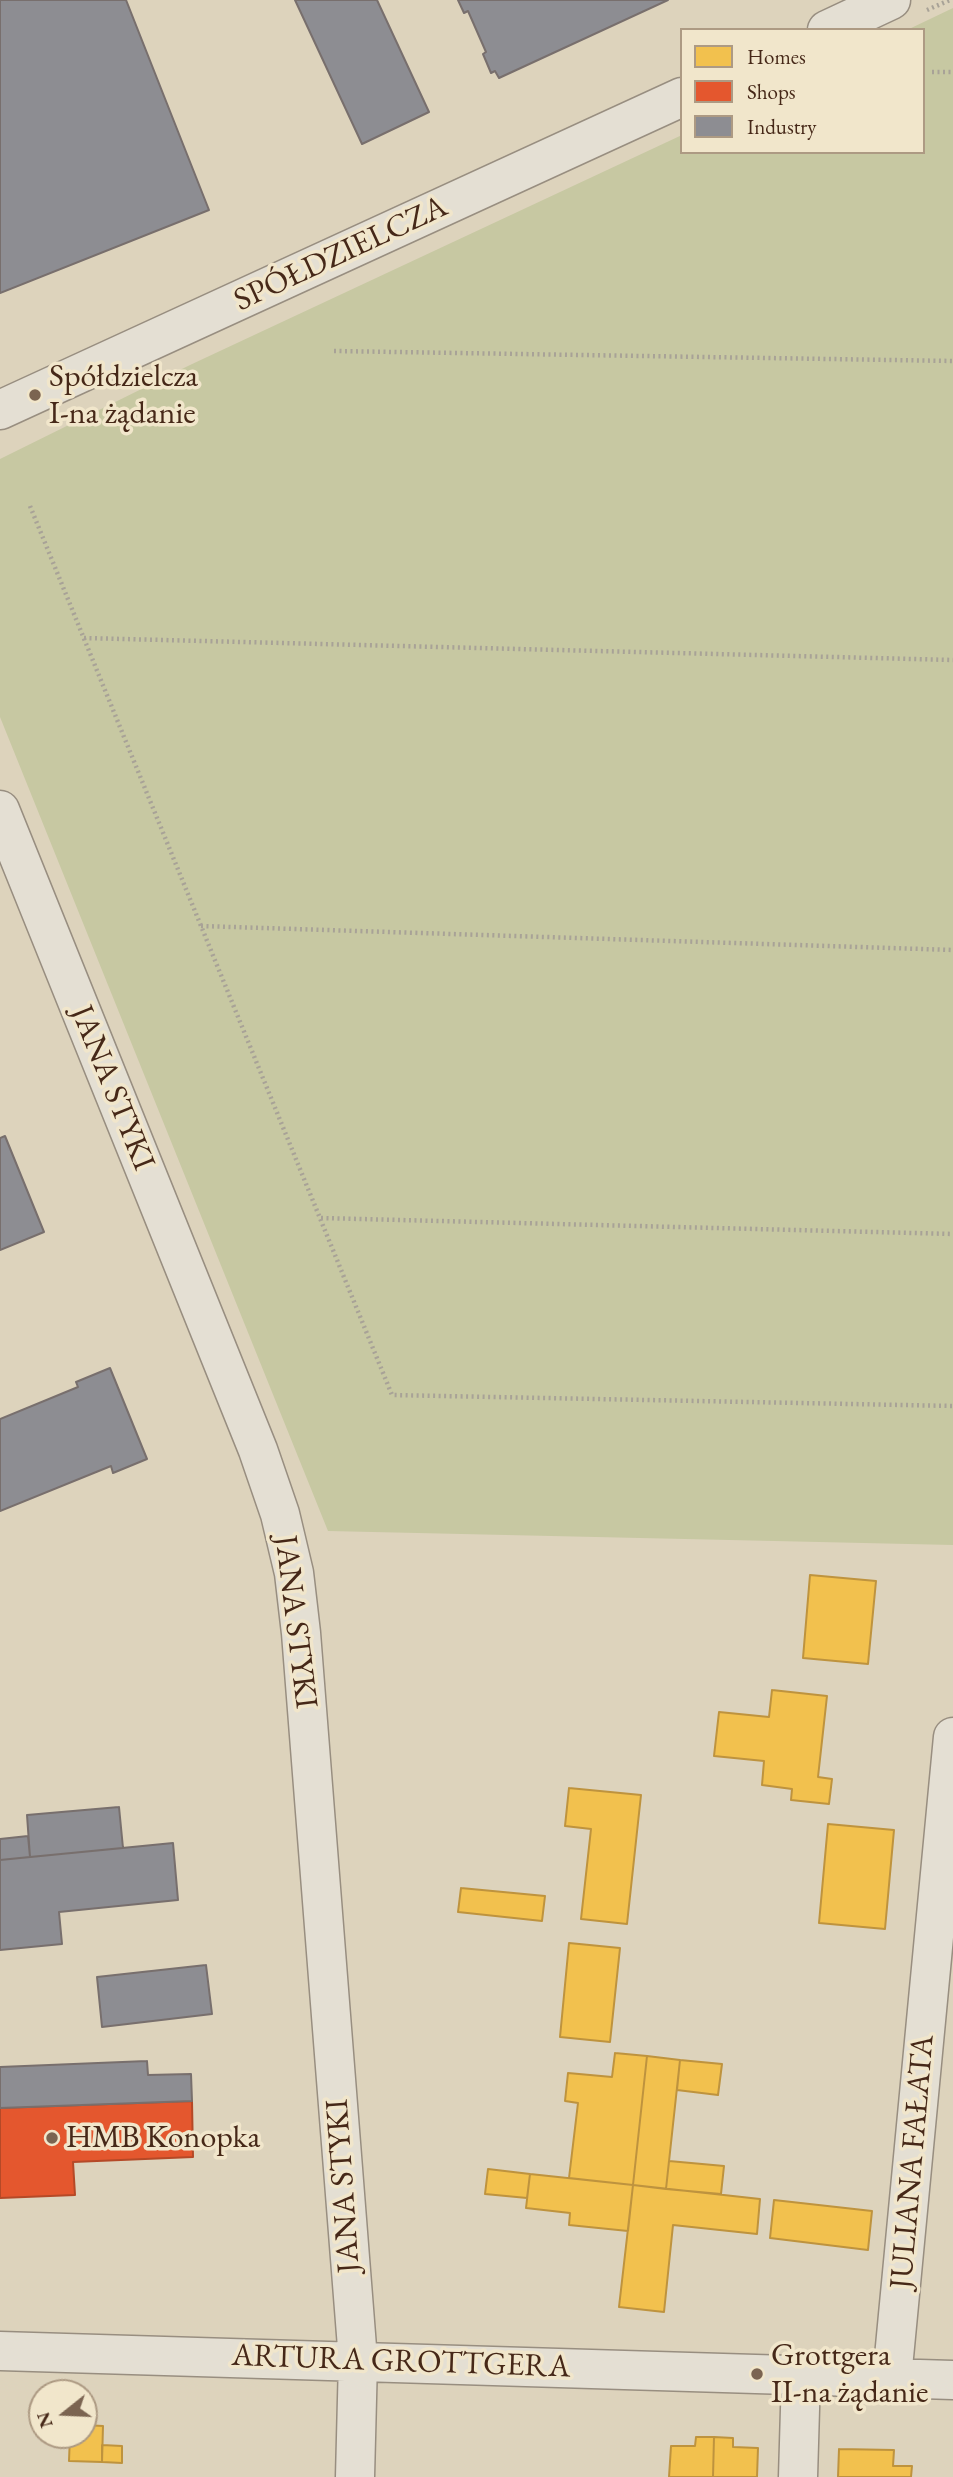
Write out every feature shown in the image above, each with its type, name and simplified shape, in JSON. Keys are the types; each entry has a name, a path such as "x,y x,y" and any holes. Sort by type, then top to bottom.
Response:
{"street":[{"path":"831,28 891,0"},
{"name":"SPÓŁDZIELCZA","path":"0,410 680,98"},
{"name":"JANA STYKI","path":"0,810 258,1450 281,1514 295,1573 302,1633 358,2360 355,2477"},
{"name":"JULIANA FAŁATA","path":"892,2378 953,1737"},
{"name":"ARTURA GROTTGERA","path":"0,2351 953,2380"},
{"path":"798,2477 801,2375"}],"path":[{"path":"932,72 953,72"},
{"path":"334,351 953,360"},
{"path":"30,506 392,1395 953,1406"},
{"path":"84,638 953,660"},
{"path":"201,926 953,950"},
{"path":"320,1218 953,1234"}],"green space":[{"path":"953,8 953,1545 328,1531 0,717 0,459 190,365 680,136 680,154 925,154 925,28 911,28"}],"building: Homes":[{"path":"810,1575 876,1581 868,1664 803,1658"},
{"path":"772,1690 827,1696 818,1777 832,1779 829,1804 791,1800 792,1789 762,1785 764,1761 714,1756 719,1712 769,1717"},
{"path":"569,1788 641,1795 627,1924 581,1919 591,1829 565,1826"},
{"path":"828,1824 894,1830 885,1929 819,1923"},
{"path":"461,1888 545,1896 542,1921 458,1912"},
{"path":"569,1943 620,1948 610,2042 560,2037"},
{"path":"615,2053 647,2056 633,2185 569,2178 578,2103 565,2101 568,2073 612,2077"},
{"path":"647,2056 680,2060 666,2189 633,2185"},
{"path":"680,2060 722,2064 718,2095 677,2090"},
{"path":"669,2161 724,2166 721,2194 666,2189"},
{"path":"488,2169 530,2174 527,2198 485,2194"},
{"path":"530,2174 633,2185 628,2231 569,2225 570,2213 526,2208"},
{"path":"633,2185 760,2199 757,2234 673,2225 664,2312 619,2307"},
{"path":"774,2200 872,2211 868,2250 770,2238"},
{"path":"98,2426 103,2426 102,2462 69,2461 69,2449 98,2449"},
{"path":"696,2437 714,2437 713,2477 669,2477 671,2446 695,2446"},
{"path":"714,2437 733,2438 733,2447 758,2448 757,2477 713,2477"},
{"path":"102,2445 122,2446 122,2463 102,2462"},
{"path":"839,2449 894,2450 893,2466 912,2466 911,2477 838,2477"}],"building: Shops":[{"path":"192,2101 193,2157 73,2162 75,2195 0,2198 0,2108"}],"building: Industry":[{"path":"0,0 126,0 209,210 0,293"},
{"path":"295,0 377,0 429,112 362,144"},
{"path":"458,0 668,0 499,78 495,71 491,73 483,54 486,52 468,11 464,13"},
{"path":"5,1136 44,1232 0,1250 0,1138"},
{"path":"110,1368 147,1459 113,1473 111,1466 0,1511 0,1419 78,1387 76,1382"},
{"path":"119,1807 123,1848 30,1857 27,1815"},
{"path":"28,1836 30,1857 0,1860 0,1839"},
{"path":"173,1843 178,1900 59,1912 62,1944 0,1950 0,1860"},
{"path":"206,1965 212,2014 102,2027 97,1977"},
{"path":"147,2061 148,2075 191,2074 192,2101 0,2108 0,2067"}],"place":[{"name":"Spółdzielcza I-na żądanie","path":"35,395"},
{"name":"HMB Konopka","path":"52,2138"},
{"name":"Grottgera II-na żądanie","path":"757,2374"}]}
